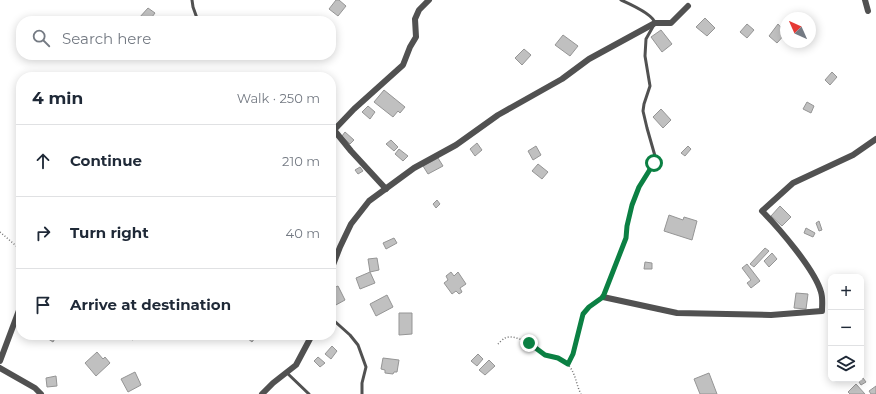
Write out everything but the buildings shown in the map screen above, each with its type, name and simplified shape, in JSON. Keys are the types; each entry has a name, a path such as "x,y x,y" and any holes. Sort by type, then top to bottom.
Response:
{"street":[{"path":"336,128 354,109 403,65 410,47 416,37 415,19 419,10 429,0"},
{"path":"865,0 868,11"},
{"path":"336,257 351,224 369,201 414,168 456,145 498,115 562,79 589,59 655,23 671,22 688,6"},
{"path":"336,133 351,152 386,189"},
{"path":"603,297 677,313 771,315 822,311 821,293 811,272 774,224 762,211 793,183 853,155 876,139"},
{"path":"0,361 16,318"},
{"path":"262,394 296,365 309,340"},
{"path":"0,368 35,388 41,394"}],"lane":[{"path":"192,0 196,16"},
{"path":"603,297 626,238 632,205 639,187 654,163 655,156 643,111 650,86 645,56 646,39 655,23 654,20 646,13 621,0"},
{"path":"336,322 350,335 358,345 366,367 362,383 362,394"},
{"path":"286,372 309,394"}],"path":[{"path":"0,232 16,246"},
{"path":"568,364 573,354 583,314 589,307 603,297"},
{"path":"498,344 505,338 511,337 529,343 545,355 558,358 568,364 582,394"}],"route":[{"path":"529,343 545,355 558,358 568,364 573,354 583,314 589,307 603,297 626,238 632,205 639,187 654,163"}]}
